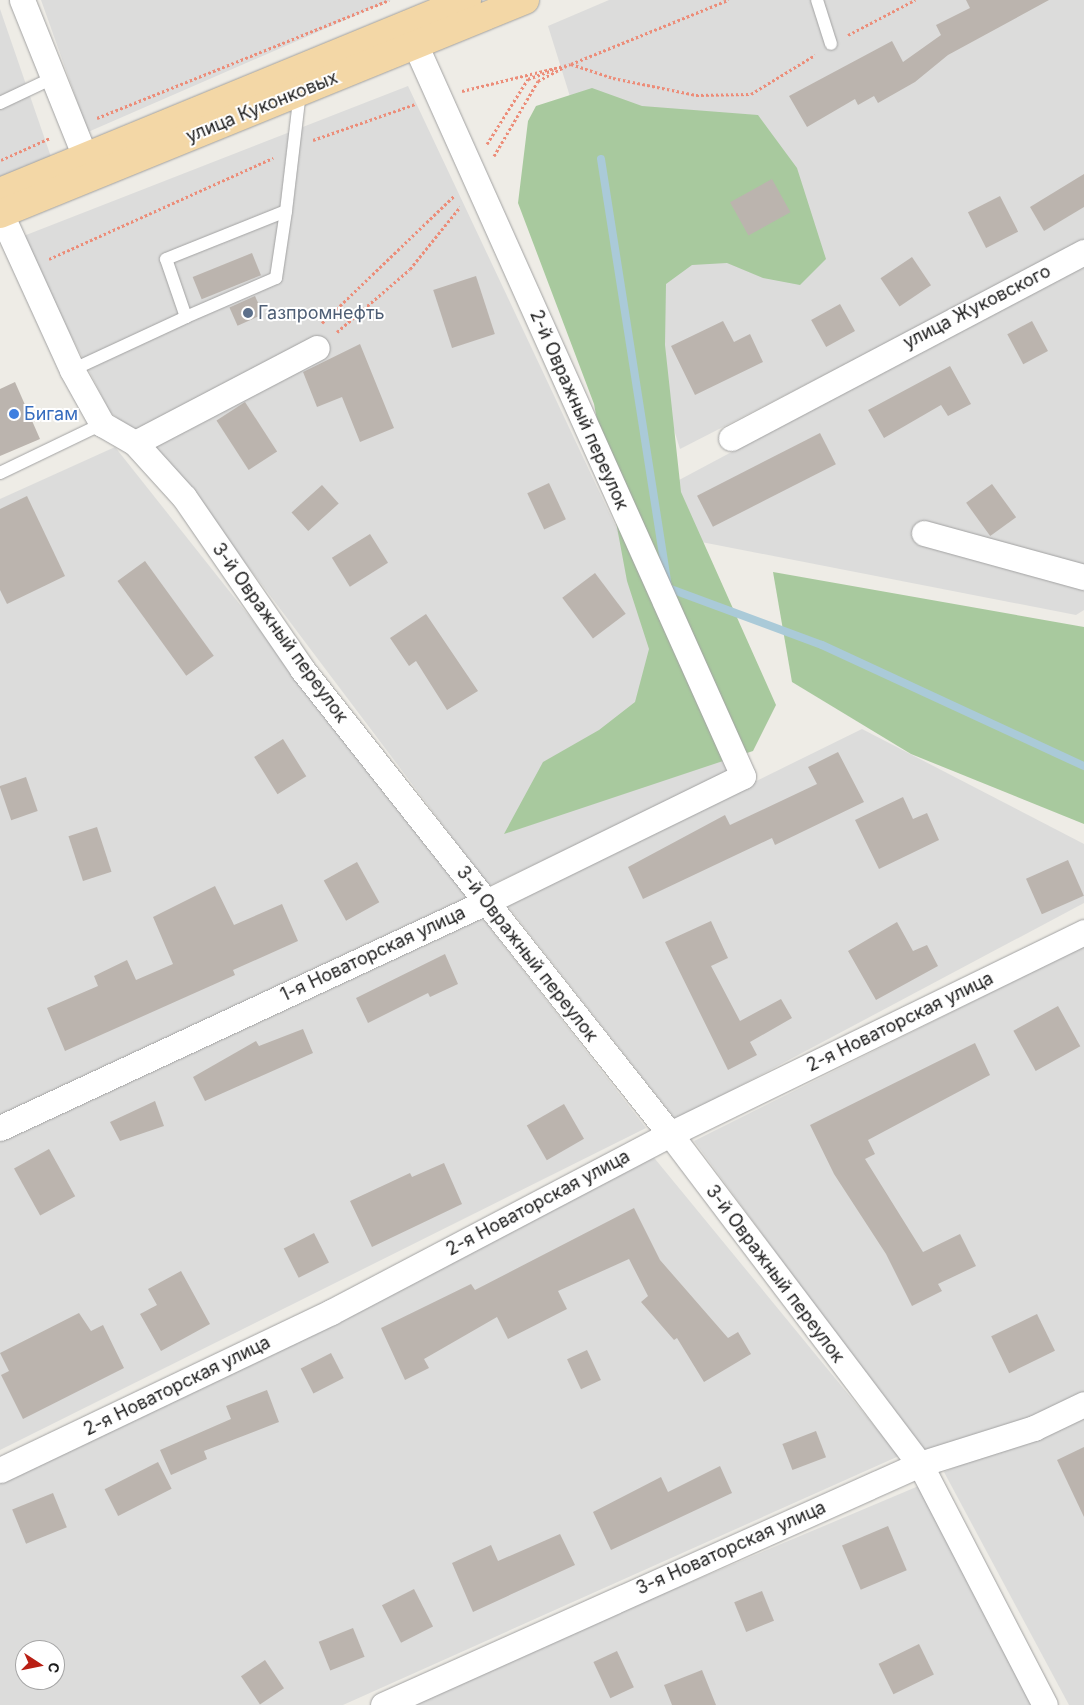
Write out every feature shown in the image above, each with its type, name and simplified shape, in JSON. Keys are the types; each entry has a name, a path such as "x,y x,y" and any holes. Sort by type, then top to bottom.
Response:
{"main road":[{"name":"улица Куконковых","path":"0,207 85,157 467,0"},
{"name":"улица Куконковых","path":"0,207 300,91 525,0"}],"street":[{"path":"22,0 85,157"},
{"name":"2-й Овражный переулок","path":"415,44 467,189 743,776"},
{"path":"0,207 72,370 102,424"},
{"name":"улица Жуковского","path":"730,438 870,362 1084,252"},
{"path":"134,443 314,339"},
{"name":"3-й Овражный переулок","path":"102,424 134,443 184,497 302,668 670,1134 920,1464 1045,1705"},
{"path":"924,533 1084,577"},
{"name":"1-я Новаторская улица","path":"0,1128 486,902 743,776"},
{"name":"2-я Новаторская улица","path":"0,1470 331,1312 670,1134 1080,934"},
{"name":"3-я Новаторская улица","path":"383,1705 920,1464 1034,1428 1084,1404"}],"lane":[{"path":"817,0 831,44"},
{"path":"0,103 53,78"},
{"path":"72,370 276,278 300,91"},
{"path":"186,317 166,259 286,211"},
{"path":"0,473 102,424"}],"path":[{"path":"0,160 73,128 389,0"},
{"path":"482,153 528,79 571,64 728,0"},
{"path":"314,339 410,269 467,189 538,81 571,64 613,78 696,95 751,94 831,44 915,0"},
{"path":"314,339 329,319 467,189"}],"shaded area":[{"path":"41,0 391,0 88,132"},
{"path":"609,0 1084,0 1084,242 680,449 548,26"},
{"path":"0,9 51,157 0,179"},
{"path":"408,86 731,771 489,886 167,459 110,412 21,237"},
{"path":"1084,264 1084,610 1076,615 686,539 666,487"},
{"path":"115,447 475,901 0,1123 0,499"},
{"path":"862,729 1084,844 1084,903 676,1120 506,904"},
{"path":"480,915 646,1128 0,1450 0,1140"},
{"path":"1084,946 1084,1394 1035,1416 923,1453 694,1141"},
{"path":"651,1154 899,1456 343,1705 0,1705 0,1478"},
{"path":"1084,1410 1084,1705 1069,1705 944,1472"},
{"path":"921,1485 1033,1705 406,1705 459,1680"}],"green space":[{"path":"592,88 642,106 758,115 797,168 826,259 800,285 763,278 727,263 692,265 666,284 665,345 681,492 776,705 753,751 504,834 543,762 599,730 635,702 649,649 627,581 594,404 518,203 528,121 536,106"},
{"path":"773,572 1084,627 1084,824 911,754 792,682"}],"building":[{"path":"966,0 1049,0 948,55 915,82 878,103 874,96 858,105 855,99 807,127 789,96 892,41 903,62 941,35 936,25 970,8"},
{"path":"1084,174 1084,207 1044,231 1030,207"},
{"path":"772,179 790,212 748,236 730,202"},
{"path":"1000,196 1018,232 986,248 968,212"},
{"path":"252,253 261,275 202,299 193,277"},
{"path":"912,257 931,285 900,306 880,278"},
{"path":"476,276 495,334 452,348 433,290"},
{"path":"255,296 263,314 238,326 229,307"},
{"path":"840,304 855,331 826,347 811,320"},
{"path":"723,321 734,342 750,334 763,362 695,395 671,346"},
{"path":"1032,321 1048,351 1023,364 1007,334"},
{"path":"360,344 394,428 360,442 342,397 317,407 303,372"},
{"path":"950,366 971,404 948,416 941,405 884,438 868,410"},
{"name":"Бигам","path":"15,382 40,439 0,456 0,389"},
{"path":"245,402 277,451 249,470 216,421"},
{"path":"820,433 836,464 713,527 697,496"},
{"path":"549,483 566,519 544,529 527,493"},
{"path":"992,484 1016,517 990,536 966,503"},
{"path":"322,485 339,504 308,531 292,512"},
{"path":"27,496 65,576 7,604 0,590 0,509"},
{"path":"370,534 388,563 350,587 332,558"},
{"path":"145,561 214,656 186,676 117,581"},
{"path":"595,573 626,614 593,638 562,598"},
{"path":"426,614 478,691 447,710 416,661 409,666 390,638"},
{"path":"283,739 306,776 277,794 254,757"},
{"path":"838,752 864,802 775,845 772,838 643,899 628,867 725,815 730,825 817,784 808,767"},
{"path":"26,777 38,811 11,820 0,786"},
{"path":"903,797 913,819 927,813 939,840 879,869 855,820"},
{"path":"97,827 112,872 83,881 68,836"},
{"path":"1068,860 1084,896 1042,914 1026,879"},
{"path":"357,862 379,902 346,921 324,880"},
{"path":"215,886 234,925 282,904 298,941 233,970 235,975 65,1051 47,1008 98,986 94,976 127,960 136,980 173,964 153,917"},
{"path":"711,921 728,958 711,966 740,1021 781,999 792,1018 750,1042 757,1055 728,1070 665,942"},
{"path":"897,922 913,951 927,945 938,966 876,1000 848,951"},
{"path":"445,954 458,984 430,997 428,993 368,1023 356,998"},
{"path":"1058,1006 1080,1046 1036,1071 1013,1031"},
{"path":"303,1029 313,1053 205,1101 193,1077 256,1041 259,1046"},
{"path":"975,1043 990,1075 868,1140 875,1154 865,1159 923,1252 960,1234 976,1266 938,1284 942,1291 912,1306 886,1254 834,1174 810,1125"},
{"path":"155,1101 164,1126 120,1141 110,1122"},
{"path":"564,1104 584,1139 547,1160 527,1126"},
{"path":"49,1149 75,1196 40,1216 14,1168"},
{"path":"444,1163 462,1204 372,1247 350,1201 410,1173 412,1177"},
{"path":"634,1208 660,1260 728,1338 738,1332 751,1354 704,1382 677,1338 674,1340 641,1302 648,1296 629,1259 558,1291 567,1309 508,1339 497,1317 424,1359 429,1368 405,1380 381,1328 471,1284 475,1290"},
{"path":"314,1233 329,1262 299,1278 284,1248"},
{"path":"181,1271 210,1324 161,1351 140,1314 157,1305 148,1289"},
{"path":"79,1313 91,1331 103,1325 124,1368 23,1419 1,1375 9,1371 0,1353"},
{"path":"1037,1314 1055,1351 1009,1373 991,1336"},
{"path":"587,1350 601,1380 581,1389 567,1359"},
{"path":"331,1353 344,1378 313,1393 301,1368"},
{"path":"267,1390 279,1422 204,1451 207,1459 171,1475 160,1450 231,1419 226,1406"},
{"path":"816,1431 826,1457 792,1470 782,1444"},
{"path":"1084,1447 1084,1517 1057,1460"},
{"path":"158,1462 172,1489 118,1516 105,1489"},
{"path":"720,1466 732,1493 611,1550 593,1512 661,1477 668,1492"},
{"path":"53,1493 67,1527 26,1544 12,1509"},
{"path":"888,1526 907,1570 861,1590 842,1546"},
{"path":"560,1534 575,1565 473,1612 452,1563 491,1545 498,1561"},
{"path":"414,1589 433,1626 401,1643 382,1605"},
{"path":"762,1591 774,1621 746,1632 734,1602"},
{"path":"353,1628 365,1657 330,1671 319,1642"},
{"path":"919,1644 934,1675 893,1694 879,1664"},
{"path":"617,1651 634,1687 610,1698 593,1662"},
{"path":"265,1660 284,1688 260,1704 241,1676"},
{"path":"702,1670 716,1705 672,1705 664,1685"}],"waterway":[{"path":"601,159 668,588 822,645 1084,766"}],"place":[{"name":"Газпромнефть","path":"248,313"},
{"name":"Бигам","path":"14,414"}]}
